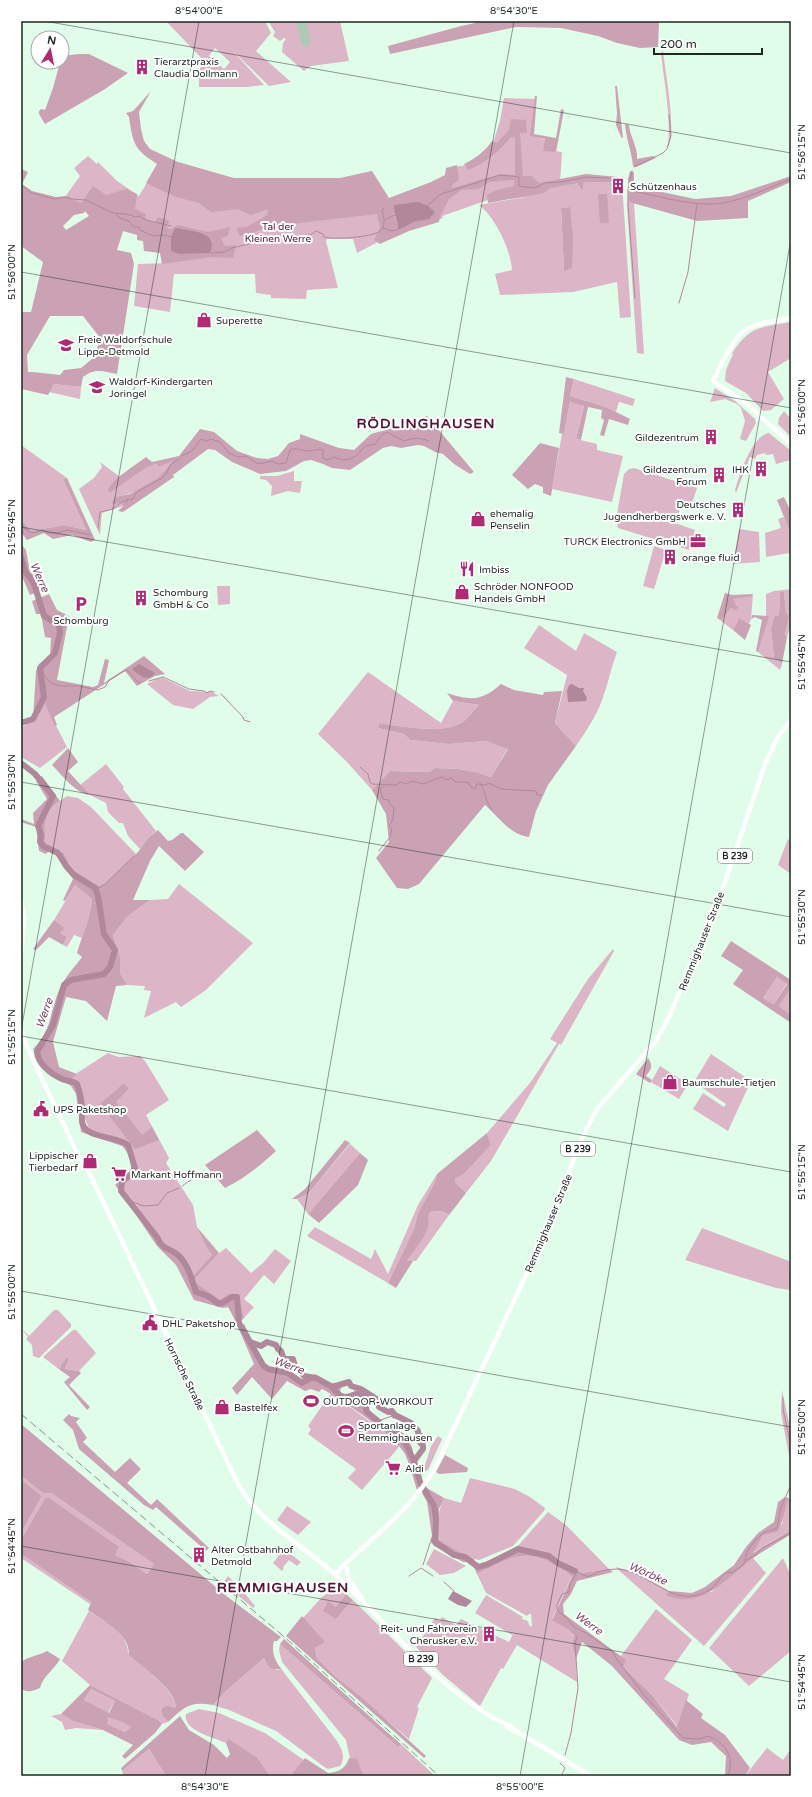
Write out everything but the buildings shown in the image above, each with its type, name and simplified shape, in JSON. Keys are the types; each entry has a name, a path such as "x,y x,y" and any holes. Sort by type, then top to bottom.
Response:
{"main road":[{"path":"791,318 760,324 742,333 734,343 713,381 748,405 791,444"},
{"name":"Remmighauser Straße","path":"339,1577 350,1560 421,1491 438,1462 536,1254 584,1134 597,1109 656,1041 670,1015 725,882 764,764 778,737 791,720"},
{"path":"21,899 24,919 21,954"},
{"name":"Hornsche Straße","path":"21,1030 27,1047 79,1157 83,1161 242,1492 260,1515 339,1577"},
{"name":"Remmighauser Straße","path":"339,1577 347,1568 350,1560"},
{"path":"347,1568 348,1578 358,1591 364,1603"},
{"name":"B 239","path":"339,1577 451,1688 506,1725 508,1728 516,1731 591,1776"}],"green space":[{"path":"166,21 265,21 271,33 256,51 291,82 269,86 232,50 264,85 246,87 199,87 199,71 204,61","holes":["215,48 230,62 224,69 209,56"]},
{"path":"268,21 340,21 349,61 311,66 304,71 282,52 283,43 286,39 284,38 280,41 273,36 275,32"},
{"path":"663,51 671,115 670,140 668,147 669,127 661,53"},
{"name":"Tal der Kleinen Werre","path":"504,98 535,99 533,136 546,140 545,150 562,152 560,183 577,183 581,189 583,189 584,182 622,182 631,317 620,318 617,282 573,292 500,295 495,274 512,270 509,253 501,234 491,217 479,205 525,197 491,199 442,216 443,218 399,231 357,253 353,239 327,239 326,241 338,288 307,290 306,299 271,298 271,295 256,293 255,274 174,274 170,312 134,306 138,264 170,263 147,238 83,201 81,203 62,201 80,176 74,168 88,156 97,164 98,162 117,181 139,196 157,166 205,176 271,184 280,178 340,178 372,171 378,191 387,200 431,191 454,167 468,165 490,152 500,121","holes":["570,207 564,271 561,208"]},
{"path":"630,180 629,202 634,203 644,354 637,353 627,205"},
{"path":"791,322 791,358 768,372 784,399 771,410 763,411 746,393 725,381 726,370 733,354 732,353 745,337 757,329"},
{"path":"574,379 635,399 633,406 619,402 616,412 606,407 570,396"},
{"path":"54,384 81,387 80,399 49,392"},
{"path":"715,388 735,401 755,419 756,423 746,441 740,439 745,421 741,408 737,404 725,399 710,402"},
{"path":"570,402 584,405 576,439 597,444 597,450 623,456 612,502 552,489 562,434 564,434"},
{"path":"784,411 790,418 791,437 778,424 779,418"},
{"path":"769,433 791,451 791,460 776,464 773,454 766,455 765,453 757,455 755,459 750,457 736,493 735,490 747,457 757,441 763,435"},
{"path":"21,445 67,478 63,479 86,530 64,525 32,531 21,520"},
{"path":"175,460 150,484 133,492 116,497 123,506 102,513 100,535 79,489 94,478 102,467 100,462 120,477 117,479 110,493 146,468 156,464 159,467"},
{"path":"634,468 697,488 690,509 681,506 675,523 695,530 689,550 618,528 616,520 624,474 629,469"},
{"path":"294,471 294,481 302,481 300,493 288,491 271,496 272,486 266,480 260,479 260,476 277,476"},
{"path":"784,517 791,534 791,566 789,553 766,557 765,533 781,528 778,519"},
{"path":"739,529 759,532 760,562 733,564"},
{"path":"654,546 666,550 654,589 643,586"},
{"path":"217,586 230,586 230,604 218,605"},
{"path":"791,589 791,623 787,637 785,636 789,616 786,612 784,592 780,592 779,616 771,629 774,658 782,664 780,670 758,652 768,616 766,616 766,594 774,591"},
{"path":"753,594 751,619 749,624 739,618 733,630 717,618 722,620 731,608 737,605 732,599 751,597"},
{"path":"539,625 576,651 584,633 617,652 600,706 576,746 555,723 567,675 524,648"},
{"path":"368,672 441,723 453,701 479,705 464,721 456,726 423,729 379,723 378,728 404,734 410,740 449,744 486,741 508,748 491,777 476,772 458,769 435,768 429,772 390,771 372,790 347,762 318,734"},
{"path":"163,678 190,691 212,692 219,696 210,697 193,709 173,705 147,684"},
{"path":"45,704 67,747 40,768 21,757 21,728 33,720"},
{"path":"106,764 124,787 123,789 156,831 148,838 140,849 128,836 123,823 119,823 108,812 106,803 90,795 80,785"},
{"path":"67,796 78,798 91,807 136,854 101,887 72,869 64,853 46,845 46,816 53,807"},
{"path":"788,839 791,842 791,874 778,865"},
{"path":"179,884 253,943 206,990 181,1007 176,1002 144,1018 151,991 144,990 145,986 127,985 120,973 120,957 113,935 128,916 150,900 168,899"},
{"path":"75,885 92,899 91,912 82,938 74,935 67,947 63,945 67,937 60,933 54,920"},
{"path":"613,949 614,951 561,1045 559,1044 491,1161 466,1193 454,1183 455,1177 464,1174 491,1145 487,1133 530,1083 557,1043 550,1039 588,979"},
{"path":"777,977 787,983 774,1004 763,998"},
{"path":"791,988 791,1015 779,1006"},
{"path":"108,1053 118,1057 140,1056 145,1061 169,1100 146,1115 169,1158 166,1163 193,1205 197,1227 206,1247 212,1255 191,1278 177,1257 161,1245 134,1201 128,1203 120,1192 125,1181 132,1177 136,1168 126,1145 90,1130 84,1117 79,1087 71,1077"},
{"path":"711,1054 751,1081 728,1131 693,1109 703,1093 724,1107 726,1104 694,1082"},
{"path":"660,1066 688,1084 679,1099 651,1082"},
{"path":"350,1144 360,1153 308,1214 297,1199 308,1194"},
{"path":"437,1174 435,1182 418,1213 414,1229 388,1283 307,1236 315,1227 371,1259 375,1249 388,1274 418,1205"},
{"path":"442,1211 449,1215 416,1261 406,1260 425,1234 430,1212"},
{"path":"702,1228 789,1261 791,1290 776,1288 685,1260"},
{"path":"226,1248 251,1273 263,1263 275,1249 291,1261 274,1284 264,1275 244,1299 254,1307 244,1318 239,1297 220,1301 193,1281 219,1253"},
{"path":"54,1310 58,1310 71,1324 71,1327 39,1358 33,1356 32,1345 26,1339 28,1337 21,1328 29,1336"},
{"path":"73,1330 76,1330 96,1353 79,1371 65,1369 69,1359 67,1357 61,1365 60,1370 43,1357"},
{"path":"782,1390 791,1432 791,1466 781,1413"},
{"name":"Sportanlage Remmighausen","path":"331,1393 388,1435 399,1447 362,1490 348,1478 356,1469 308,1434 311,1429 308,1426"},
{"path":"438,1436 442,1439 428,1470 425,1471 424,1468 431,1446"},
{"path":"21,1476 43,1493 51,1493 154,1564 147,1574 130,1562 114,1555 119,1548 48,1497 45,1498 21,1540 21,1533 42,1496 21,1479"},
{"path":"470,1478 515,1489 530,1497 545,1508 513,1546 473,1561 438,1539 437,1534 437,1523 444,1498 461,1503"},
{"path":"791,1497 791,1530 752,1553 763,1535 782,1524 784,1509 789,1498"},
{"path":"287,1506 311,1522 298,1535 277,1520"},
{"path":"548,1512 566,1525 608,1568 606,1570 580,1573 572,1566 540,1552 522,1547 515,1549"},
{"path":"284,1549 301,1562 297,1566 289,1560 283,1567 284,1568 282,1571 273,1563"},
{"path":"434,1549 466,1566 454,1573 440,1575 426,1564"},
{"path":"21,1554 91,1602 90,1604 21,1558"},
{"path":"521,1554 527,1554 549,1560 572,1576 552,1619 569,1630 574,1637 572,1646 576,1659 577,1682 517,1645 503,1669 501,1668 480,1706 443,1675 416,1647 435,1618 440,1620 442,1617 456,1625 461,1619 509,1642 514,1632 512,1635 475,1613 486,1595 523,1617 522,1619 528,1621 529,1625 532,1627 531,1614 527,1616 486,1593 477,1574 506,1559"},
{"path":"753,1558 766,1573 704,1646 615,1567 636,1573 669,1591 667,1594 711,1592"},
{"path":"783,1558 791,1576 791,1651 749,1686 709,1648"},
{"path":"228,1576 255,1606 253,1608 223,1583"},
{"path":"337,1587 346,1594 336,1607 328,1602 336,1619 353,1600 432,1678 417,1707 419,1708 409,1739 336,1677 317,1658 315,1648 324,1642 303,1618 322,1597"},
{"path":"656,1609 692,1640 664,1679 689,1694 678,1727 652,1695 623,1667 621,1656"},
{"path":"89,1611 119,1633 127,1645 128,1652 165,1687 171,1695 175,1702 175,1708 167,1705 161,1709 162,1715 168,1722 162,1724 158,1720 90,1685 62,1661"},
{"path":"280,1644 398,1747 401,1744 435,1776 364,1776 357,1760 350,1758 346,1740 282,1662 279,1650"},
{"path":"264,1658 277,1670 282,1670 337,1741 342,1750 343,1757 340,1766 328,1769 276,1731 229,1710 213,1705 226,1691"},
{"path":"91,1689 115,1701 108,1713 84,1700"},
{"path":"199,1709 219,1713 265,1733 304,1760 290,1776 270,1776 257,1757 228,1740 226,1743 193,1729 186,1720 186,1714"},
{"path":"61,1714 73,1721 103,1730 76,1728 65,1730 62,1722 51,1716"},
{"path":"108,1716 131,1727 125,1732 106,1724"},
{"path":"767,1748 783,1760 791,1749 791,1776 745,1776"},
{"path":"149,1749 166,1776 124,1776 122,1771"}],"shaded area":[{"path":"485,21 659,21 658,47 640,48 617,43 598,36 561,28 516,27 390,54 388,46"},
{"path":"89,54 128,73 105,89 45,124 39,114 39,111 41,109 45,110 58,70 70,70 70,55"},
{"path":"615,86 617,86 623,138 621,137 616,125 617,113"},
{"path":"151,91 139,112 144,141 150,149 178,162 234,178 341,178 372,171 389,198 431,182 445,175 446,168 457,165 459,180 452,185 452,188 501,174 515,175 515,138 511,137 497,152 481,164 468,170 464,164 480,154 492,141 497,143 509,130 511,119 526,120 527,133 520,133 523,176 532,176 539,183 586,174 618,177 618,182 584,182 583,189 581,189 577,183 550,188 544,193 488,203 487,195 497,190 514,186 514,180 489,182 479,189 461,190 449,199 439,222 409,231 380,244 374,240 380,228 377,214 274,226 240,236 236,228 247,227 267,215 268,209 251,215 238,209 211,212 199,203 176,197 146,183 157,164 143,154 136,145 132,134 129,117 126,113 133,111","holes":["393,212 429,219 414,222 398,230"]},
{"path":"535,96 537,96 534,134 556,138 561,109 564,110 556,152 543,151 545,139 530,136"},
{"path":"625,124 629,125 637,159 653,156 656,158 636,167 633,166"},
{"path":"21,169 28,172 22,184 32,191 56,197 66,196 81,203 93,186 106,195 127,189 137,194 135,209 146,214 145,218 154,223 158,217 170,221 166,227 170,230 178,225 208,232 230,227 228,236 221,238 225,246 236,245 233,258 212,257 162,264 160,253 144,251 143,241 137,240 137,235 123,231 117,250 131,253 134,264 117,374 103,371 91,372 83,377 81,387 54,384 48,395 21,389 21,312 31,312 43,262 21,246","holes":["85,211 89,216 66,230 63,226 74,215 84,213","50,316 83,316 101,339 92,359 81,368 64,370 60,375 28,372 27,355"]},
{"path":"630,171 634,172 634,186 695,199 731,196 791,176 791,182 748,201 748,218 697,221 629,202 628,179"},
{"path":"598,194 607,194 609,223 600,223"},
{"path":"418,202 428,206 435,212 429,219 414,222 398,230 394,205"},
{"path":"570,207 573,238 572,268 564,271 561,208"},
{"path":"175,228 195,231 207,236 211,240 212,246 210,253 179,254 171,251 171,237"},
{"path":"566,377 574,379 570,396 606,407 630,419 628,425 609,419 604,436 600,435 604,420 601,418 602,410 588,407 581,440 576,439 584,406 570,402 564,434 559,433"},
{"path":"427,416 474,472 470,474 454,464 443,454 418,445 401,448 391,446 383,448 350,470 332,468 311,460 304,461 286,471 260,474 232,462 215,450 208,449 173,475 174,477 123,512 118,511 123,506 121,503 113,504 112,502 116,497 130,494 158,478 173,461 159,467 156,464 146,468 110,493 108,490 114,481 146,457 152,462 179,456 200,429 214,432 237,451 257,458 268,459 278,456 289,443 300,439 300,434 339,448 354,450 371,434 407,424"},
{"path":"540,443 559,448 551,496 543,493 543,487 535,484 528,489 512,475"},
{"path":"67,478 95,540 91,542 72,535 53,539 44,533 27,540 21,532 21,520 32,531 64,525 86,530 63,479"},
{"path":"784,497 791,512 791,534 777,500"},
{"path":"21,544 26,550 30,572 37,578 40,591 30,595 21,574"},
{"path":"780,592 784,592 786,612 789,616 785,635 787,637 782,664 774,658 771,629 775,616 779,616"},
{"path":"725,593 733,595 753,594 751,597 733,599 738,608 735,610 731,608 722,620 717,618"},
{"path":"49,594 57,610 69,616 57,680 93,687 98,685 105,659 109,660 104,683 144,656 165,674 155,676 137,686 125,671 54,717 57,725 55,726 45,704 40,713 33,719 36,671 39,664 50,655 51,638 45,637 41,614 36,614 32,601"},
{"path":"752,615 769,616 758,652 756,651 762,620 755,617 751,619"},
{"path":"739,618 751,625 745,640 733,630"},
{"path":"139,664 155,673 146,678 141,676 132,669"},
{"path":"501,684 514,690 543,695 544,692 562,691 555,723 576,746 548,785 536,811 529,837 522,836 510,829 485,805 419,884 408,889 397,888 376,858 389,842 386,814 372,790 390,771 429,772 435,768 458,769 476,772 491,777 508,749 486,741 449,744 410,740 404,734 378,728 379,723 423,729 456,726 464,721 479,705 453,701 447,693 463,697 476,698 488,694"},
{"path":"572,684 579,688 584,688 583,691 587,698 586,701 568,702 567,691 569,685"},
{"path":"68,748 78,762 68,771 90,795 79,791 52,765"},
{"path":"42,776 60,801 50,810 47,815 45,825 46,845 64,853 72,869 101,887 138,852 148,838 158,830 168,841 183,833 204,852 185,871 159,846 150,861 133,900 150,900 128,916 113,935 120,957 120,973 127,985 116,986 107,1021 86,1001 66,997 53,1042 59,1067 77,1074 72,1078 80,1088 84,1121 87,1126 95,1134 115,1140 127,1146 131,1151 134,1158 136,1173 125,1181 120,1192 115,1185 131,1170 127,1152 122,1146 81,1132 76,1094 71,1086 41,1067 33,1049 47,1029 62,983 82,957 77,953 88,920 92,899 75,885 65,901 63,900 73,879 57,856 49,851 46,854 39,851 36,827 21,822 21,819 34,824 33,813 47,799 36,781"},
{"path":"54,920 64,928 60,933 67,937 63,945 49,937 36,950 33,949"},
{"path":"731,941 791,980 791,988 779,1006 791,1015 791,1023 733,984 743,970 721,956","holes":["777,977 787,984 774,1004 763,998"]},
{"path":"648,1058 651,1068 646,1076 652,1080 650,1083 636,1074"},
{"path":"123,1084 129,1088 116,1102 142,1135 152,1127 159,1140 135,1149 100,1104"},
{"path":"257,1130 276,1151 252,1171 225,1188 205,1165"},
{"path":"487,1133 491,1145 464,1174 455,1178 455,1183 466,1193 449,1215 442,1211 430,1212 428,1217 428,1228 407,1260 416,1261 413,1261 396,1288 388,1283 414,1229 418,1213 435,1182 437,1174"},
{"path":"345,1140 350,1143 308,1194 297,1199 292,1199 305,1189"},
{"path":"360,1153 368,1160 358,1185 319,1223 308,1214"},
{"path":"133,1200 161,1245 177,1256 186,1266 191,1278 212,1255 206,1247 197,1227 219,1253 193,1281 220,1300 229,1294 239,1297 244,1318 237,1324 228,1307 223,1308 194,1300 176,1265 157,1246 128,1203"},
{"path":"244,1324 265,1365 290,1375 303,1383 315,1374 332,1383 342,1384 340,1392 343,1395 359,1391 366,1396 369,1412 408,1441 411,1446 413,1453 411,1461 421,1484 417,1490 407,1458 399,1446 367,1418 322,1389 319,1392 311,1389 305,1391 287,1381 272,1399 252,1377 237,1395 232,1388 254,1364 238,1327"},
{"path":"67,1357 69,1359 65,1369 79,1371 81,1373 69,1385 90,1407 87,1410 64,1382 70,1377 60,1370 61,1365"},
{"path":"69,1414 80,1418 76,1422 87,1438 83,1442 115,1472 130,1458 141,1469 127,1483 151,1505 157,1499 209,1548 206,1551 156,1507 153,1510 144,1505 79,1449 73,1430 63,1420"},
{"path":"21,1424 229,1598 281,1637 277,1641 274,1641 273,1653 282,1670 270,1668 264,1658 226,1691 213,1705 198,1704 188,1706 168,1722 162,1715 161,1709 167,1705 175,1708 175,1702 172,1695 158,1680 130,1656 127,1644 120,1634 88,1610 91,1602 21,1554 21,1540 45,1498 48,1497 119,1547 115,1555 130,1562 147,1574 154,1564 51,1493 43,1493 21,1476"},
{"path":"445,1455 468,1468 467,1472 439,1474 436,1472"},
{"path":"21,1479 42,1496 21,1533"},
{"path":"427,1488 444,1498 439,1509 438,1539 480,1565 522,1547 550,1556 572,1566 580,1573 605,1570 608,1568 613,1572 577,1581 571,1594 563,1604 564,1614 626,1660 623,1667 652,1695 677,1727 686,1700 703,1714 701,1718 725,1735 750,1768 745,1776 725,1776 726,1756 711,1742 692,1745 679,1740 612,1666 582,1642 576,1659 572,1646 574,1636 569,1630 552,1620 572,1577 566,1571 543,1559 533,1556 524,1556 506,1560 477,1574 474,1567 469,1562 463,1562 434,1546 430,1540 432,1536 427,1502 422,1493"},
{"path":"785,1497 789,1498 777,1532 763,1535 753,1553 791,1530 791,1534 757,1556 723,1583 702,1596 691,1599 679,1599 666,1595 669,1591 692,1593 705,1587 734,1565 758,1533 774,1522 778,1502"},
{"path":"453,1591 472,1601 466,1607 458,1605 448,1599"},
{"path":"346,1594 353,1600 336,1619 323,1611 328,1601 336,1607"},
{"path":"302,1616 325,1642 315,1648 317,1658 336,1677 366,1701 426,1756 424,1758 286,1636"},
{"path":"284,1639 401,1744 398,1747 280,1644"},
{"path":"47,1651 60,1659 58,1663 41,1684 40,1688 30,1691 21,1689 21,1662 27,1658"},
{"path":"90,1685 158,1720 162,1724 155,1733 125,1759 122,1756 133,1745 103,1730 73,1721 61,1714","holes":["91,1689 115,1701 109,1713 84,1700","108,1717 122,1722 131,1727 125,1732 107,1724"]},
{"path":"180,1716 189,1730 214,1745 227,1758 230,1754 226,1743 228,1739 257,1757 270,1776 166,1776 149,1749 122,1771 121,1768"},
{"path":"305,1758 328,1773 336,1772 342,1769 349,1758 357,1759 364,1776 290,1776"}],"waterway":[{"path":"634,167 663,153 667,149 671,136 669,115"},
{"path":"632,171 628,190 628,205 635,298"},
{"path":"427,206 441,194 500,175 519,177 519,186 535,188 545,183 587,177 622,179"},
{"path":"628,190 689,203 709,204 730,202 740,199 791,179"},
{"path":"21,185 32,193 54,199 66,197 86,200 113,213 126,214 136,217 139,216 146,220 171,226"},
{"path":"679,303 688,272 697,204"},
{"path":"384,208 382,210 384,219"},
{"path":"116,214 119,218 129,221 133,227 139,227 140,230 153,236 164,235 171,237"},
{"path":"211,253 224,252 232,248 278,237 310,235 316,231 323,234 324,237 329,238 370,235 380,231 383,227 384,220 395,215"},
{"path":"383,228 391,231 398,230"},
{"path":"182,456 193,450 201,439 207,441 211,439 220,442 229,453 238,457 246,456 258,464 272,461 279,464 286,463 290,450 295,449 309,451 319,449 323,450 323,458 327,460 334,457 342,460 350,459 356,456 365,446 375,444 382,435 387,432 404,441 416,438 429,441"},
{"path":"98,528 100,512 113,509 123,501 127,502 127,499 132,500 137,492 162,478 166,474 170,465 179,459"},
{"path":"21,524 25,529 32,533 42,530 47,533 57,533 67,530 91,535"},
{"name":"Werre","path":"21,557 25,571 33,582 44,616 59,625 60,633 55,653 40,668 44,697 33,719 21,723"},
{"path":"40,671 51,683 60,686 78,686 98,690 105,687 109,680 126,670 140,683"},
{"path":"149,681 163,677 189,689 204,691 207,693 210,691 214,692"},
{"path":"221,694 243,717 244,720 250,722"},
{"name":"Werre","path":"21,763 35,774 53,796 38,826 41,834 40,842 43,846 58,853 74,875 95,888 98,896 104,934 115,950 110,967 104,974 71,980 64,985 53,1025 37,1052 40,1061 46,1068 62,1079 77,1084 81,1101 82,1122 86,1130 128,1145 135,1168 131,1175 122,1181 121,1191 162,1245 175,1252 184,1263 196,1292 208,1296 219,1304 232,1297 237,1297 239,1323 263,1365 268,1369 288,1373 302,1383 311,1378"},
{"path":"360,767 368,774 372,784 396,785 400,782 406,784 412,781 423,784 442,777 447,780 451,778 456,782 468,782 471,787 475,789 477,784 486,785 489,783 501,789 536,791 537,795 542,795"},
{"path":"480,783 492,810"},
{"path":"379,851 390,837 392,829 389,826 393,819 394,808 389,803 389,800 383,799 380,790 383,786"},
{"path":"95,890 105,884 134,856"},
{"path":"182,1186 204,1171"},
{"path":"130,1201 144,1206 158,1205 167,1193 179,1188"},
{"name":"Werre","path":"250,1342 261,1346 267,1342 276,1345 281,1351 284,1359 293,1359 295,1366 304,1376 316,1378 332,1387 349,1382 351,1386 361,1389 378,1400 379,1407 388,1412 392,1411 395,1415 411,1423 418,1431 419,1441 423,1446 423,1449 414,1461 420,1482 434,1506 436,1519 435,1542 454,1555 465,1557 478,1567 488,1564 518,1549 549,1556 559,1564 575,1571"},
{"name":"Werre","path":"332,1387 342,1396 346,1397 356,1394 363,1396 367,1412 384,1426 402,1436 414,1461"},
{"name":"Werre","path":"354,1387 356,1394"},
{"path":"783,1398 783,1409 791,1446"},
{"name":"Werre","path":"389,1412 393,1418 400,1418"},
{"path":"378,1421 392,1416"},
{"name":"Werre","path":"418,1431 424,1435 426,1441 423,1449"},
{"path":"745,1560 749,1548 758,1538 766,1532 777,1528 781,1507 791,1485"},
{"name":"Werre","path":"728,1776 730,1763 724,1746 707,1736 700,1739 683,1738 644,1695 613,1652 586,1633 574,1627 567,1618 560,1613 557,1609 557,1605 562,1594 569,1592 570,1583 575,1576 575,1571 585,1576 591,1576 598,1572 619,1569 643,1577 675,1594 686,1596 698,1595 711,1589 725,1573 733,1572 743,1565 745,1561 757,1554 762,1548 791,1533"},
{"name":"Werre","path":"431,1542 435,1537"},
{"path":"423,1565 430,1543 435,1540"},
{"path":"409,1576 421,1568 433,1576"},
{"path":"444,1582 454,1591"},
{"path":"565,1755 571,1733 578,1688 575,1643 577,1637"},
{"path":"560,1763 565,1768 562,1774"}],"taxiway":[{"path":"301,21 306,42"}],"railway":[{"path":"21,1414 282,1635 439,1776"}],"place":[{"name":"Tierarztpraxis Claudia Dollmann","path":"142,67"},
{"name":"Schützenhaus","path":"618,186"},
{"name":"Superette","path":"204,320"},
{"name":"Freie Waldorfschule Lippe-Detmold","path":"66,345"},
{"name":"Waldorf-Kindergarten Joringel","path":"97,387"},
{"name":"Gildezentrum","path":"711,437"},
{"name":"IHK","path":"761,469"},
{"name":"Gildezentrum Forum","path":"719,475"},
{"name":"Deutsches Jugendherbergswerk e. V.","path":"738,510"},
{"name":"ehemalig Penselin","path":"478,519"},
{"name":"TURCK Electronics GmbH","path":"698,541"},
{"name":"orange fluid","path":"670,557"},
{"name":"Imbiss","path":"467,569"},
{"name":"Schröder NONFOOD Handels GmbH","path":"462,592"},
{"name":"Schomburg GmbH & Co","path":"141,598"},
{"name":"Schomburg","path":"81,604"},
{"name":"Baumschule-Tietjen","path":"670,1082"},
{"name":"UPS Paketshop","path":"41,1109"},
{"name":"Lippischer Tierbedarf","path":"90,1161"},
{"name":"Markant Hoffmann","path":"119,1174"},
{"name":"DHL Paketshop","path":"150,1323"},
{"name":"OUTDOOR-WORKOUT","path":"311,1401"},
{"name":"Bastelfex","path":"222,1407"},
{"name":"Sportanlage Remmighausen","path":"346,1431"},
{"name":"Aldi","path":"393,1468"},
{"name":"Alter Ostbahnhof Detmold","path":"199,1555"},
{"name":"Reit- und Fahrverein Cherusker e.V.","path":"489,1634"}],"district":[{"name":"RÖDLINGHAUSEN","path":"426,423"},
{"name":"REMMIGHAUSEN","path":"283,1587"}],"water label":[{"name":"Wörbke","path":"648,1573"}]}
